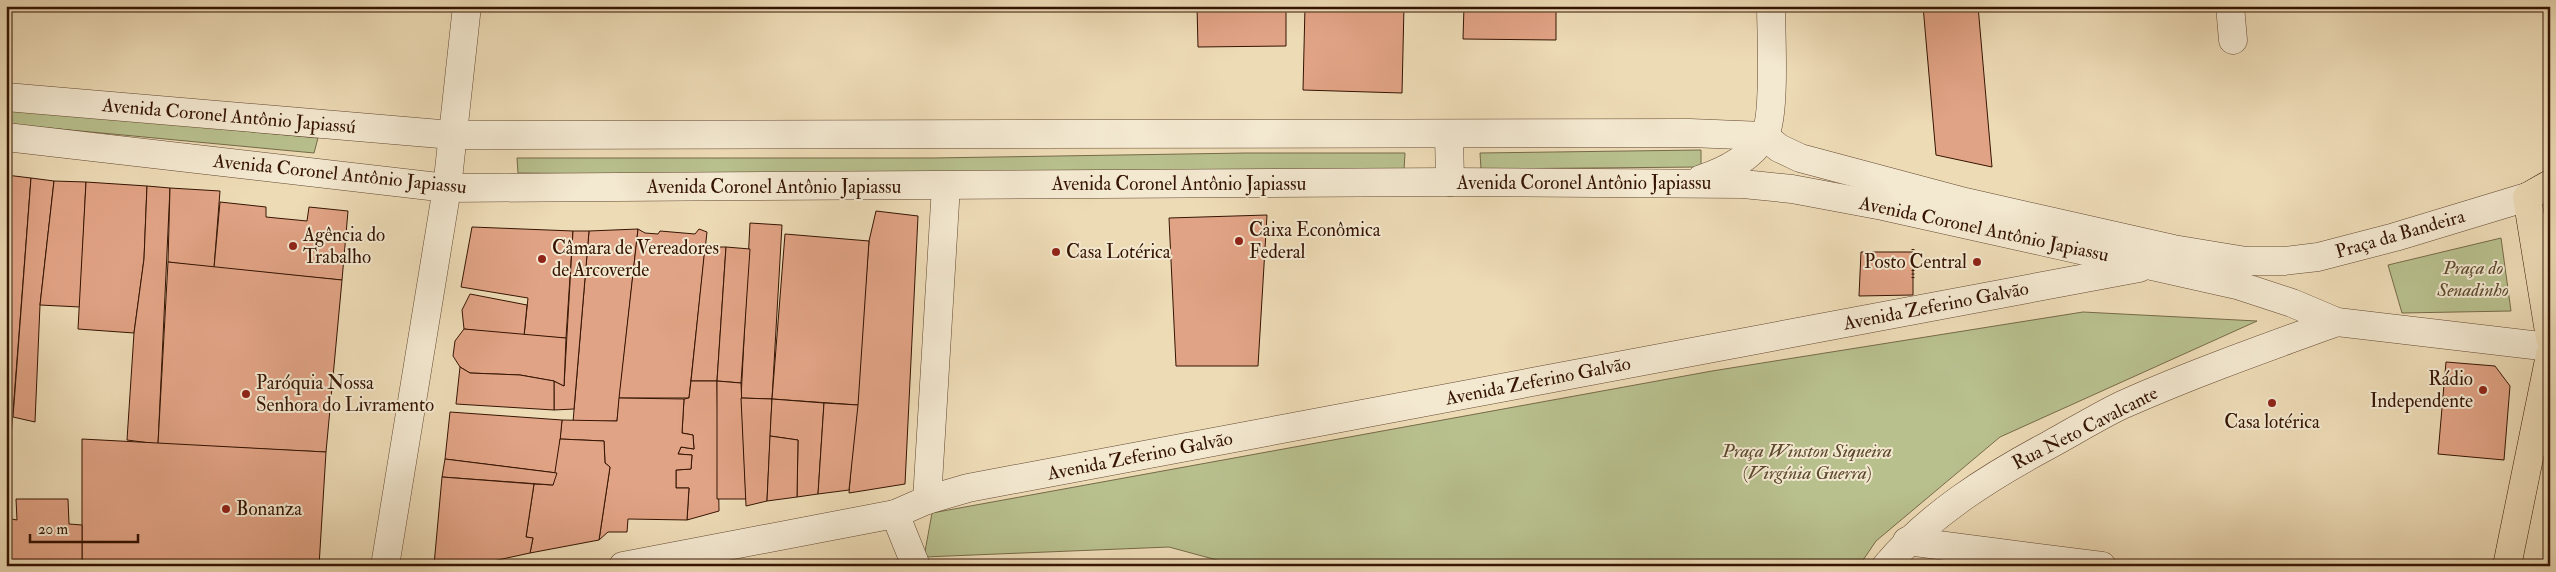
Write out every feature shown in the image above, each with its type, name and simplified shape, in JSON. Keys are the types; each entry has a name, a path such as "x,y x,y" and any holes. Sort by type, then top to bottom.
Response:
{"main road":[{"path":"2538,190 2550,338"},
{"path":"2507,566 2550,355"}],"street":[{"path":"385,566 447,188 466,6"},
{"path":"1691,183 1728,170 1764,136 1770,104 1772,6"},
{"path":"2230,6 2234,40"},
{"name":"Avenida Coronel Antônio Japiassú","path":"6,97 452,135"},
{"path":"452,135 1690,133 1764,136"},
{"path":"1449,134 1450,182"},
{"name":"Praça da Bandeira","path":"1764,136 1779,148 1800,158 1956,200 2173,249 2246,261 2284,261 2318,256 2395,237 2538,190"},
{"name":"Avenida Coronel Antônio Japiassu","path":"6,137 447,188 1450,182 1743,184 1792,189 1913,213 2237,285 2292,303 2337,322"},
{"path":"927,500 946,186"},
{"name":"Avenida Zeferino Galvão","path":"895,514 927,500 988,484 2150,266"},
{"path":"2337,322 2550,347"},
{"name":"Rua Neto Cavalcante","path":"1886,566 1907,541 1954,503 2008,467 2121,406 2247,355 2337,322"},
{"path":"624,566 895,514 916,566"},
{"path":"1907,541 2102,566"}],"path":[{"path":"1913,213 1913,310"}],"green space":[{"path":"6,108 318,138 314,153 6,124"},
{"path":"1701,150 1701,167 1481,169 1480,153"},
{"path":"1246,153 1405,153 1404,170 736,175 518,173 517,158 933,158"},
{"name":"Praça do Senadinho","path":"2501,238 2511,311 2402,313 2388,265"},
{"name":"Praça Winston Siqueira (Virgínia Guerra)","path":"2083,312 2257,321 2000,437 1876,541 1859,566 1239,566 1169,547 924,557 932,513 1712,371"}],"building":[{"path":"1197,6 1286,6 1286,46 1198,47"},
{"path":"1305,6 1404,6 1402,93 1303,90"},
{"path":"1464,6 1556,6 1556,40 1463,39"},
{"path":"1923,6 1978,6 1992,167 1936,155"},
{"path":"6,175 31,178 12,425 6,425"},
{"path":"31,178 54,181 40,305 35,422 13,417"},
{"path":"54,181 86,182 80,307 40,305"},
{"path":"86,182 147,186 144,259 134,333 78,329"},
{"path":"147,186 170,188 158,444 127,440 134,333 144,259"},
{"path":"170,188 220,191 214,268 168,262"},
{"path":"220,202 266,207 266,217 307,221 309,207 348,211 342,280 214,268"},
{"path":"876,211 918,216 905,484 849,493 869,241"},
{"path":"1267,215 1258,366 1176,366 1169,218"},
{"path":"750,223 782,225 772,399 741,398"},
{"path":"472,227 573,231 566,338 524,336 528,298 461,287"},
{"path":"638,229 617,421 573,422 589,231"},
{"path":"638,229 645,233 658,234 660,231 695,234 699,229 707,232 689,398 619,398"},
{"path":"573,231 589,231 574,409 554,410 554,381 564,386"},
{"path":"785,234 869,241 858,405 772,399"},
{"path":"705,247 726,247 717,381 691,381"},
{"path":"726,247 750,249 741,383 717,381"},
{"path":"1861,252 1913,252 1913,295 1859,296"},
{"name":"Paróquia Nossa Senhora do Livramento","path":"168,262 342,280 326,452 158,444"},
{"path":"470,294 527,305 524,336 464,329 462,310"},
{"path":"464,329 566,338 564,386 554,381 520,375 470,373 460,367 453,356 455,341"},
{"path":"2446,362 2495,366 2510,386 2504,460 2438,454"},
{"path":"460,367 470,373 520,375 554,381 554,410 456,404"},
{"path":"691,381 717,381 719,511 687,520 689,488 676,488 676,470 691,469 692,455 678,454 681,447 694,449 693,435 682,433 684,399 689,398"},
{"path":"717,381 741,383 746,499 717,499"},
{"path":"619,398 684,399 682,433 693,435 694,449 681,447 678,454 692,455 691,469 676,470 676,488 689,488 687,520 628,519 627,532 608,532 599,540 610,467 605,463 604,441 560,439 562,420 617,421"},
{"path":"741,398 772,399 767,501 746,506"},
{"path":"772,399 824,403 818,494 797,497 798,440 770,436"},
{"path":"824,403 858,405 849,490 818,494"},
{"path":"450,412 562,420 557,473 445,459"},
{"path":"6,425 12,425 6,507"},
{"path":"770,436 798,440 797,497 767,501"},
{"path":"82,439 326,452 319,566 82,566"},
{"path":"560,439 604,441 605,463 610,467 599,540 530,553 533,538 526,537 534,484 553,485"},
{"path":"445,459 557,473 553,485 442,477"},
{"path":"442,477 534,484 526,537 533,538 530,553 470,566 434,565"},
{"path":"16,499 68,499 69,524 82,525 82,566 6,566 6,518 17,520"}],"place":[{"name":"Caixa Econômica Federal","path":"1239,241"},
{"name":"Agência do Trabalho","path":"293,246"},
{"name":"Casa Lotérica","path":"1056,252"},
{"name":"Câmara de Vereadores de Arcoverde","path":"542,259"},
{"name":"Posto Central","path":"1977,262"},
{"name":"Rádio Independente","path":"2483,390"},
{"name":"Paróquia Nossa Senhora do Livramento","path":"246,394"},
{"name":"Casa lotérica","path":"2272,403"},
{"name":"Bonanza","path":"226,509"}]}
